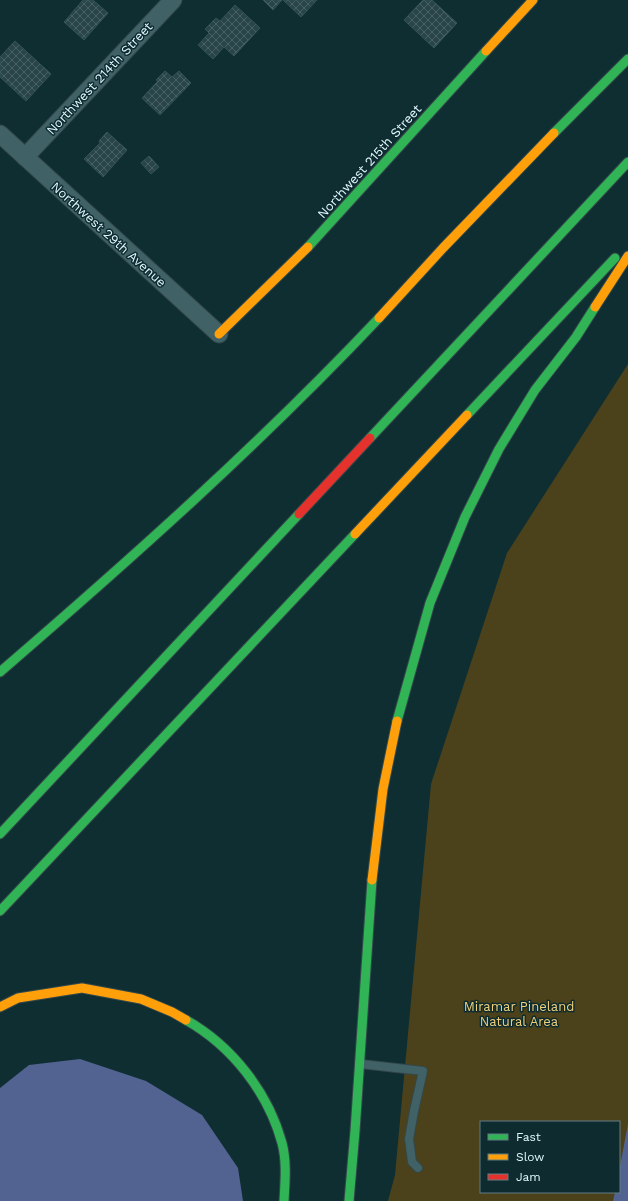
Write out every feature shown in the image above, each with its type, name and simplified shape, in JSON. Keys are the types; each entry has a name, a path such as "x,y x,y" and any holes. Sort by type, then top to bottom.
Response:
{"main road":[{"name":"Northwest 215th Street","path":"220,334 317,238 533,0"},
{"path":"0,672 68,614 171,522 270,429 367,331 515,173 628,58"},
{"path":"0,834 628,162"},
{"path":"0,911 625,253"},
{"path":"349,1201 360,1064 372,878 383,789 397,719 430,603 465,517 499,449 535,390 576,337 625,253"},
{"path":"0,1007 18,998 82,988 141,999 172,1012 197,1026 216,1040 234,1058 264,1098 273,1117 282,1144 285,1168 284,1201"}],"street":[{"name":"Northwest 214th Street","path":"24,157 172,0"},
{"name":"Northwest 29th Avenue","path":"0,134 220,334"}],"lane":[{"path":"360,1064 423,1071 409,1139 412,1162 418,1168"}],"green space":[{"name":"Miramar Pineland Natural Area","path":"628,364 628,1201 388,1201 395,1175 431,784 507,553"}],"water":[{"path":"80,1059 146,1081 202,1115 238,1168 243,1201 0,1201 0,1088 29,1065"},
{"path":"628,1124 628,1201 613,1201 615,1193 620,1193 620,1166"}],"building":[{"path":"83,0 93,0 108,13 84,40 64,22"},
{"path":"263,0 282,0 273,10"},
{"path":"283,0 317,0 301,17"},
{"path":"423,0 432,0 457,23 434,48 404,20"},
{"path":"235,5 260,28 234,56 224,47 213,59 198,45 209,33 205,29 216,18 220,21"},
{"path":"15,41 51,74 26,101 0,77 0,57"},
{"path":"165,71 172,77 179,71 191,83 160,115 142,98"},
{"path":"107,132 127,150 103,177 84,159 100,143 99,141"},
{"path":"149,156 159,167 151,174 141,163"}],"traffic: fast":[{"path":"308,247 486,51"},
{"path":"554,133 628,59"},
{"path":"370,438 628,162"},
{"path":"467,415 615,258"},
{"path":"397,721 430,603 465,517 499,449 535,390 576,337 595,307"},
{"path":"0,672 98,587 194,500 288,411 379,318"},
{"path":"0,834 299,514"},
{"path":"0,911 355,534"},
{"path":"349,1201 372,880"},
{"path":"186,1020 203,1031 233,1057 246,1072 268,1106 276,1124 284,1150 284,1201"}],"traffic: slow":[{"path":"486,51 533,0"},
{"path":"379,318 443,248 554,133"},
{"path":"219,334 308,247"},
{"path":"595,307 628,256"},
{"path":"355,534 467,415"},
{"path":"372,880 383,789 397,721"},
{"path":"0,1007 18,998 82,988 141,999 172,1012 186,1020"}],"traffic: jam":[{"path":"299,514 370,438"}]}
